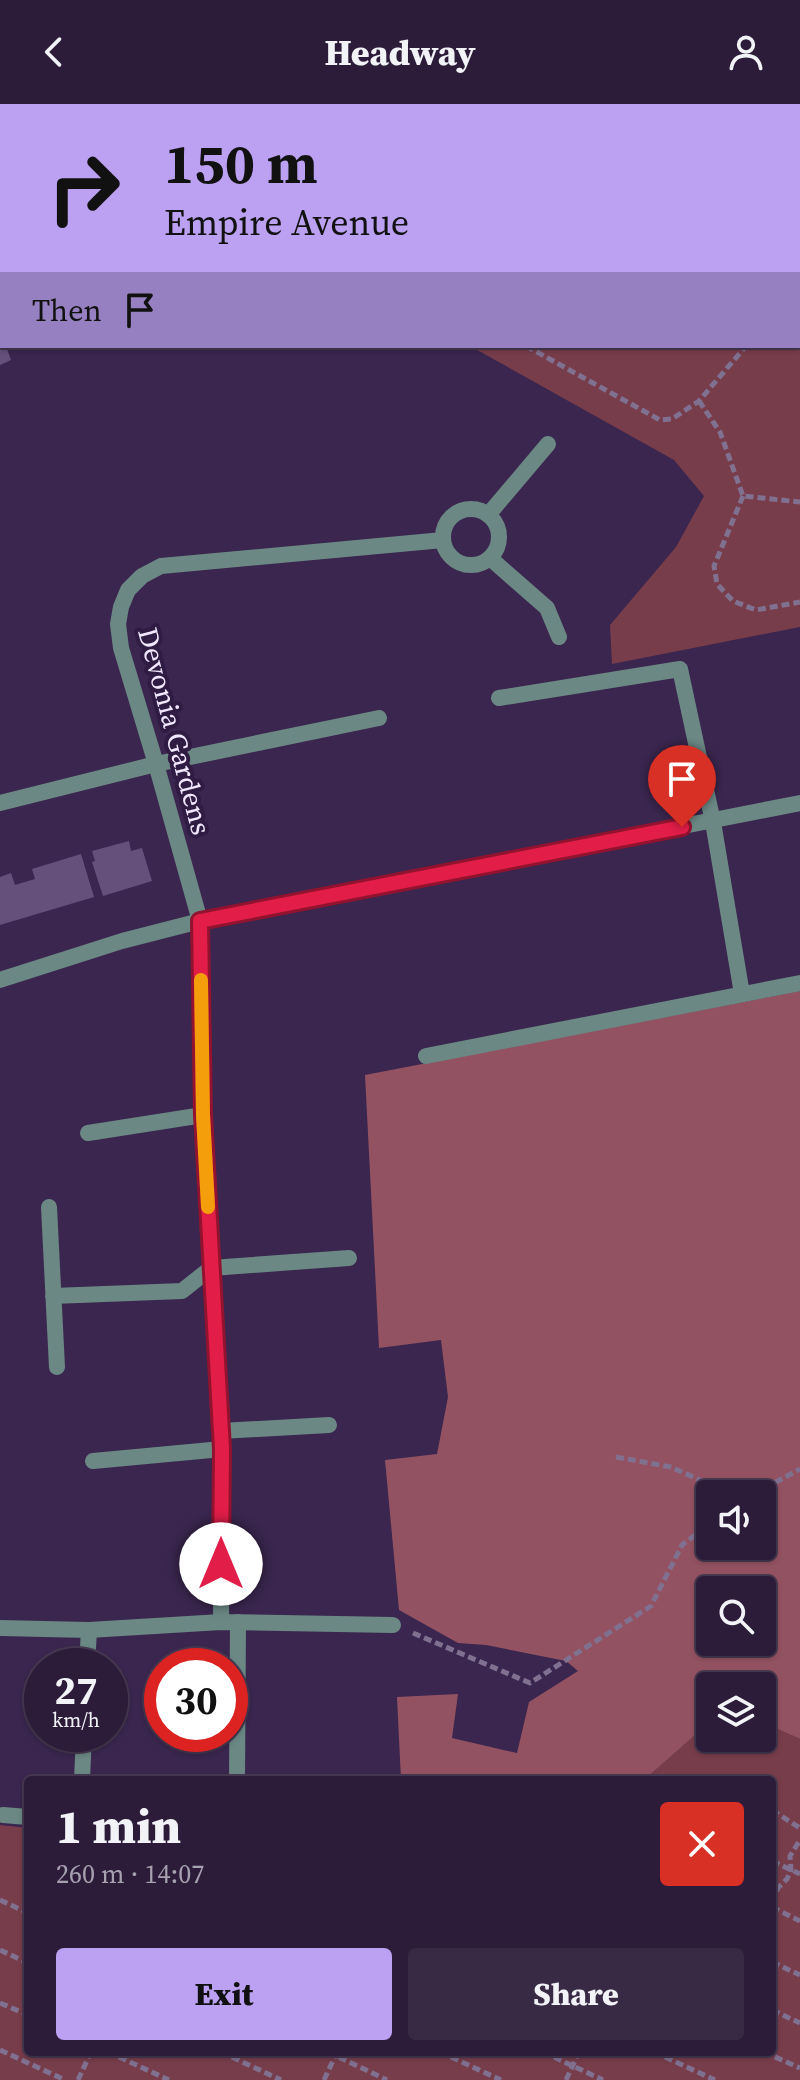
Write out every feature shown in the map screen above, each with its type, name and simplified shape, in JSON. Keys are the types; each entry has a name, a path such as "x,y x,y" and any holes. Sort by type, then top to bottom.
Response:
{"street":[{"path":"488,515 548,444"},
{"path":"465,509 488,515 498,531 499,540 490,558 472,565 459,563 451,557 443,540 448,519 465,509"},
{"name":"Devonia Gardens","path":"237,1776 203,1115 200,921 121,648 118,624 128,590 142,576 161,566 443,540"},
{"path":"490,558 547,608 559,637"},
{"path":"499,698 680,669 713,822 742,994"},
{"path":"0,803 156,764 379,718"},
{"path":"0,980 122,941 200,921 800,803"},
{"path":"426,1056 800,983"},
{"path":"88,1133 203,1115"},
{"path":"49,1207 57,1367"},
{"path":"53,1296 182,1291 211,1268 349,1258"},
{"path":"221,1431 329,1425"},
{"path":"93,1461 222,1449"},
{"path":"0,1628 89,1630 229,1622 393,1625"},
{"path":"88,1648 89,1630"},
{"path":"82,1776 83,1752"},
{"path":"3,1815 24,1817"}],"path":[{"path":"530,348 660,420 672,419 699,401 744,348"},
{"path":"699,401 720,432 743,496 714,566 717,584 733,601 756,610 800,602"},
{"path":"743,496 800,502"},
{"path":"616,1457 671,1467 700,1480"},
{"path":"776,1482 800,1469"},
{"path":"393,1625 530,1683 651,1606 682,1545 696,1534"},
{"path":"776,1813 800,1828"},
{"path":"776,1894 787,1879 791,1870 790,1856 800,1840"},
{"path":"776,1863 800,1874"},
{"path":"0,1900 24,1911"},
{"path":"776,1907 800,1921"},
{"path":"0,1950 24,1961"},
{"path":"776,1964 800,1975"},
{"path":"0,2003 24,2013"},
{"path":"776,2012 800,2023"},
{"path":"0,2050 65,2080"},
{"path":"78,2080 89,2056"},
{"path":"117,2056 169,2080"},
{"path":"230,2056 281,2080"},
{"path":"324,2080 335,2056"},
{"path":"340,2056 387,2080"},
{"path":"449,2056 501,2080"},
{"path":"552,2056 603,2080"},
{"path":"566,2080 577,2056"},
{"path":"663,2056 715,2080"},
{"path":"773,2056 800,2068"}],"shaded area":[{"path":"474,348 800,348 800,627 612,664 610,625 676,547 704,496 674,460"},
{"path":"800,991 800,1739 776,1728 776,1672 696,1672 696,1734 649,1776 401,1776 397,1697 458,1694 452,1738 517,1753 529,1702 578,1671 566,1661 486,1645 458,1643 399,1610 385,1460 437,1454 448,1397 441,1340 379,1348 365,1075"},
{"path":"776,1728 800,1739 800,2080 0,2080 0,1825 24,1828 24,2056 776,2056 776,1776 649,1776 696,1734 696,1752 776,1752"}],"building":[{"path":"0,348 7,348 11,360 0,365"},
{"path":"129,841 131,851 142,848 152,881 103,896 92,862 95,861 92,851"},
{"path":"81,854 94,897 0,925 0,877 11,873 15,885 35,879 32,869"}],"slow traffic":[{"path":"201,980 208,1207"}],"route":[{"path":"221,1564 222,1449 203,1115 200,921 682,827"}]}
